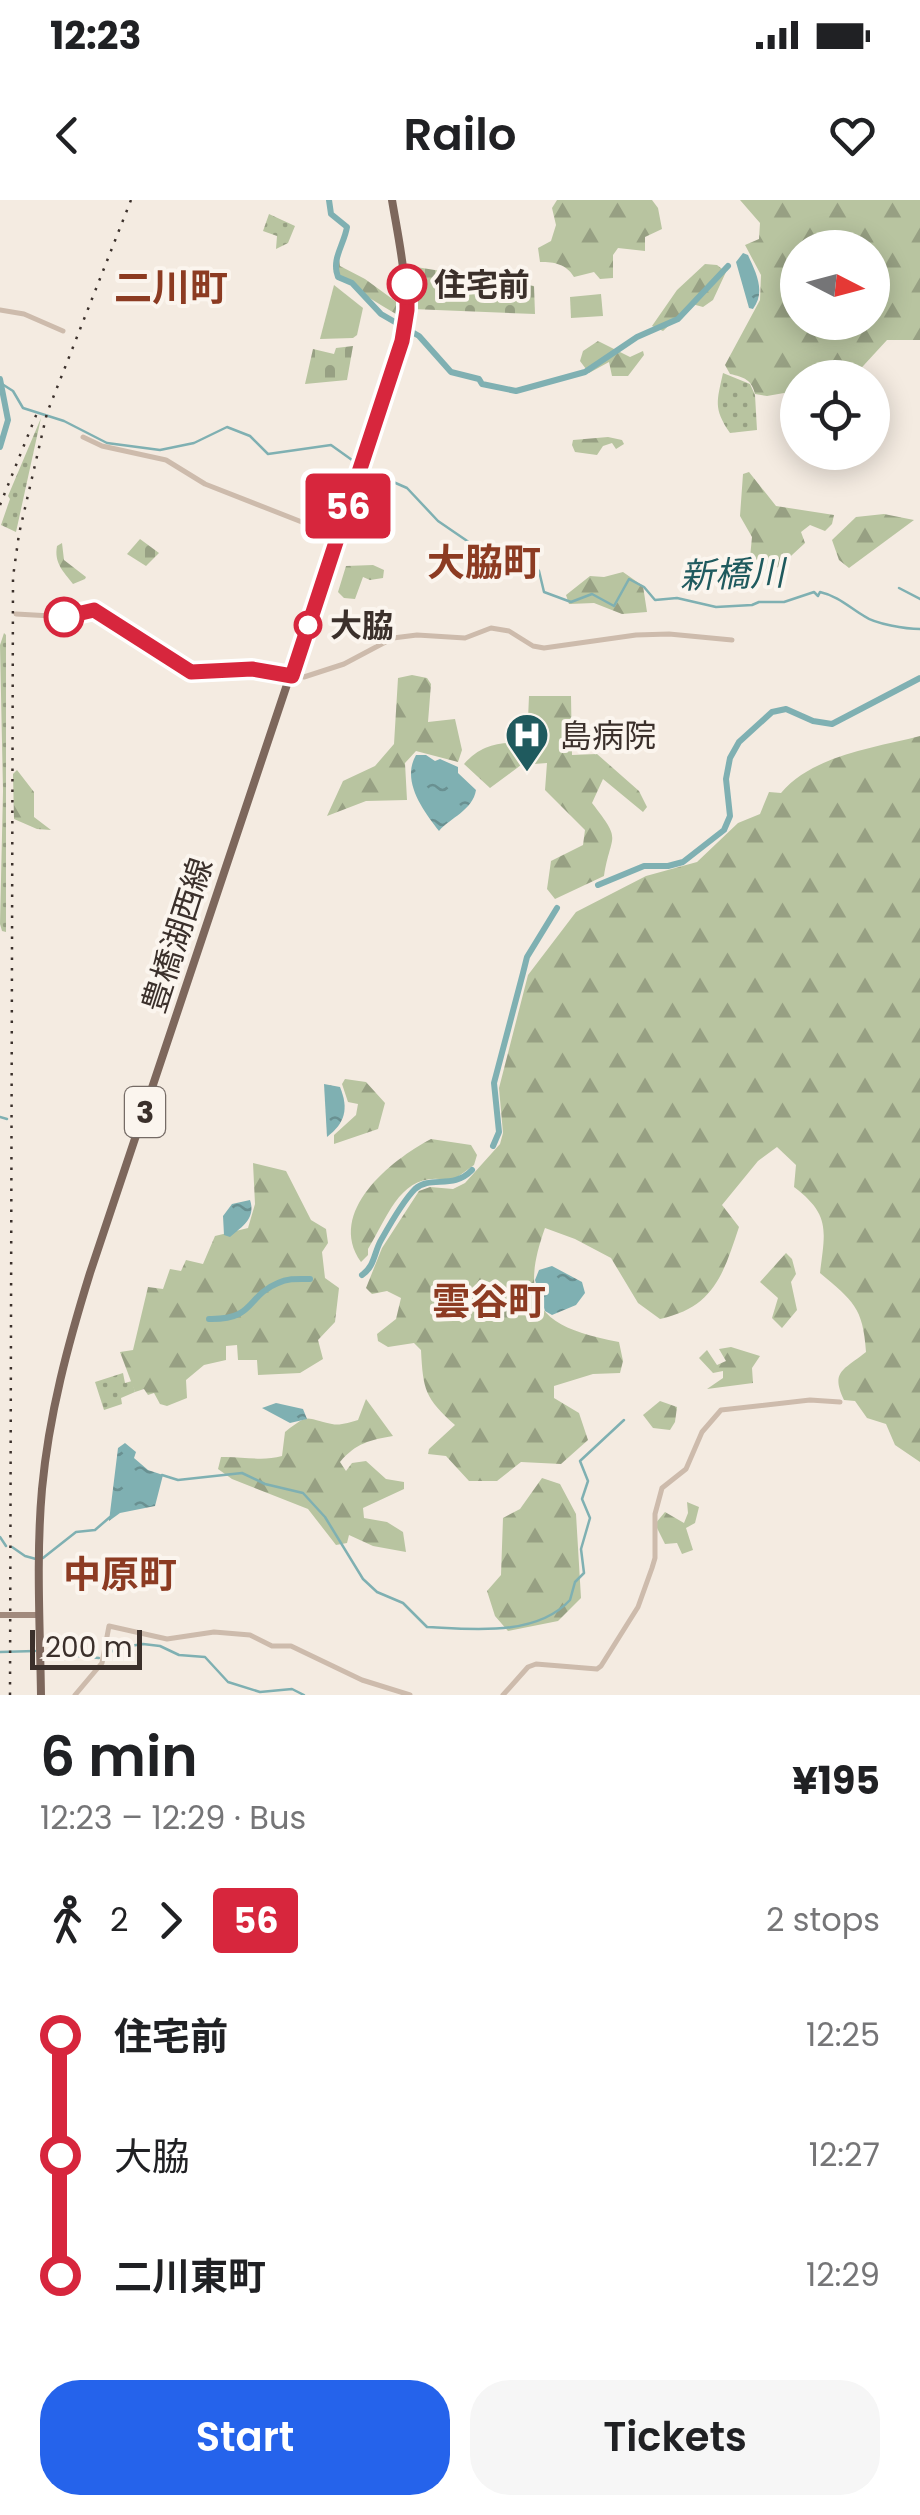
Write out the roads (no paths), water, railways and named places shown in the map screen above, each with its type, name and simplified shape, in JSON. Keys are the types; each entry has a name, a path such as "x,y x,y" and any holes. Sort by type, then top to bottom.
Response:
{"main road":[{"name":"豊橋湖西線","path":"42,1695 39,1558 47,1452 71,1334 405,327 406,280 392,200"},
{"path":"0,1616 39,1615"}],"street":[{"path":"0,310 12,310 63,331"},
{"path":"83,437 102,446 166,460 205,484 338,536"},
{"path":"16,614 68,617 94,610 191,672 252,669 292,676 313,675 344,664 393,638 465,638 490,628 509,631 533,646 544,648 636,636 732,640"},
{"path":"503,1695 528,1667 536,1664 597,1669 601,1666 638,1607 652,1568 655,1514 662,1488 686,1469 702,1432 720,1410 810,1400 840,1402"},
{"path":"75,1695 102,1663 109,1626 167,1639 214,1632 250,1635 272,1646 291,1646 362,1680 410,1695"}],"water":[{"path":"743,253 748,255 758,282 759,296 753,309 749,308 736,262"},
{"path":"416,755 458,767 458,773 476,790 466,808 439,831 412,785"},
{"path":"324,1084 340,1087 345,1109 338,1126 327,1137"},
{"path":"250,1200 247,1221 230,1237 224,1235 223,1216 232,1204"},
{"path":"552,1266 582,1282 585,1293 576,1305 552,1315 545,1311 535,1280 539,1270"},
{"path":"276,1403 303,1409 307,1419 290,1423 262,1408"},
{"path":"125,1443 148,1470 163,1475 155,1506 120,1513 109,1521 118,1448"}],"waterway":[{"path":"329,200 331,214 347,227 337,258 338,277 352,283 381,314 419,336 451,372 516,391 585,372 637,337 678,319 728,266"},
{"path":"0,379 8,420 0,447"},
{"name":"新橋川","path":"2,384 13,391 23,408 64,421 107,443 160,450 194,443 227,427 250,436 268,454 331,445 366,470 407,488 438,521 495,560 502,563 526,553 539,571 544,592 571,602 592,594 614,606 629,579 644,587 655,600 677,598 716,607 784,602 814,592 818,596 820,592 875,621 920,629"},
{"path":"899,588 920,599"},
{"path":"598,885 644,866 683,862 724,830 730,816 726,779 730,758 739,742 772,712 786,709 813,721 832,724 920,678"},
{"path":"493,1146 499,1132 494,1083 527,957 557,908"},
{"path":"0,1117 7,1119"},
{"path":"362,1275 396,1214 415,1189 457,1179 472,1170"},
{"path":"209,1319 235,1316 282,1281 310,1279"},
{"path":"162,1475 178,1480 242,1473 265,1484 303,1493 325,1517 363,1579 377,1592 403,1603 427,1627 503,1628 540,1620 570,1600 575,1582 584,1573 581,1549 590,1518 582,1499 588,1481 580,1461 624,1420"},
{"path":"43,1558 76,1532 95,1530 110,1517"},
{"path":"0,1537 6,1546"},
{"path":"12,1547 36,1559"},
{"path":"105,1656 117,1648 160,1646 179,1655 205,1657 228,1682 260,1692 292,1689 304,1695"},
{"path":"0,1652 35,1651"},
{"path":"46,1653 99,1658"}],"railway":[{"path":"10,1695 13,577 47,413 131,200"},
{"path":"0,505 37,413"}],"place":[{"name":"住宅前","path":"407,284"},
{"name":"大脇","path":"308,625"},
{"name":"島病院","path":"527,773"}],"district":[{"name":"二川町","path":"171,287"},
{"name":"大脇町","path":"484,562"},
{"name":"雲谷町","path":"489,1301"},
{"name":"中原町","path":"120,1574"}]}
